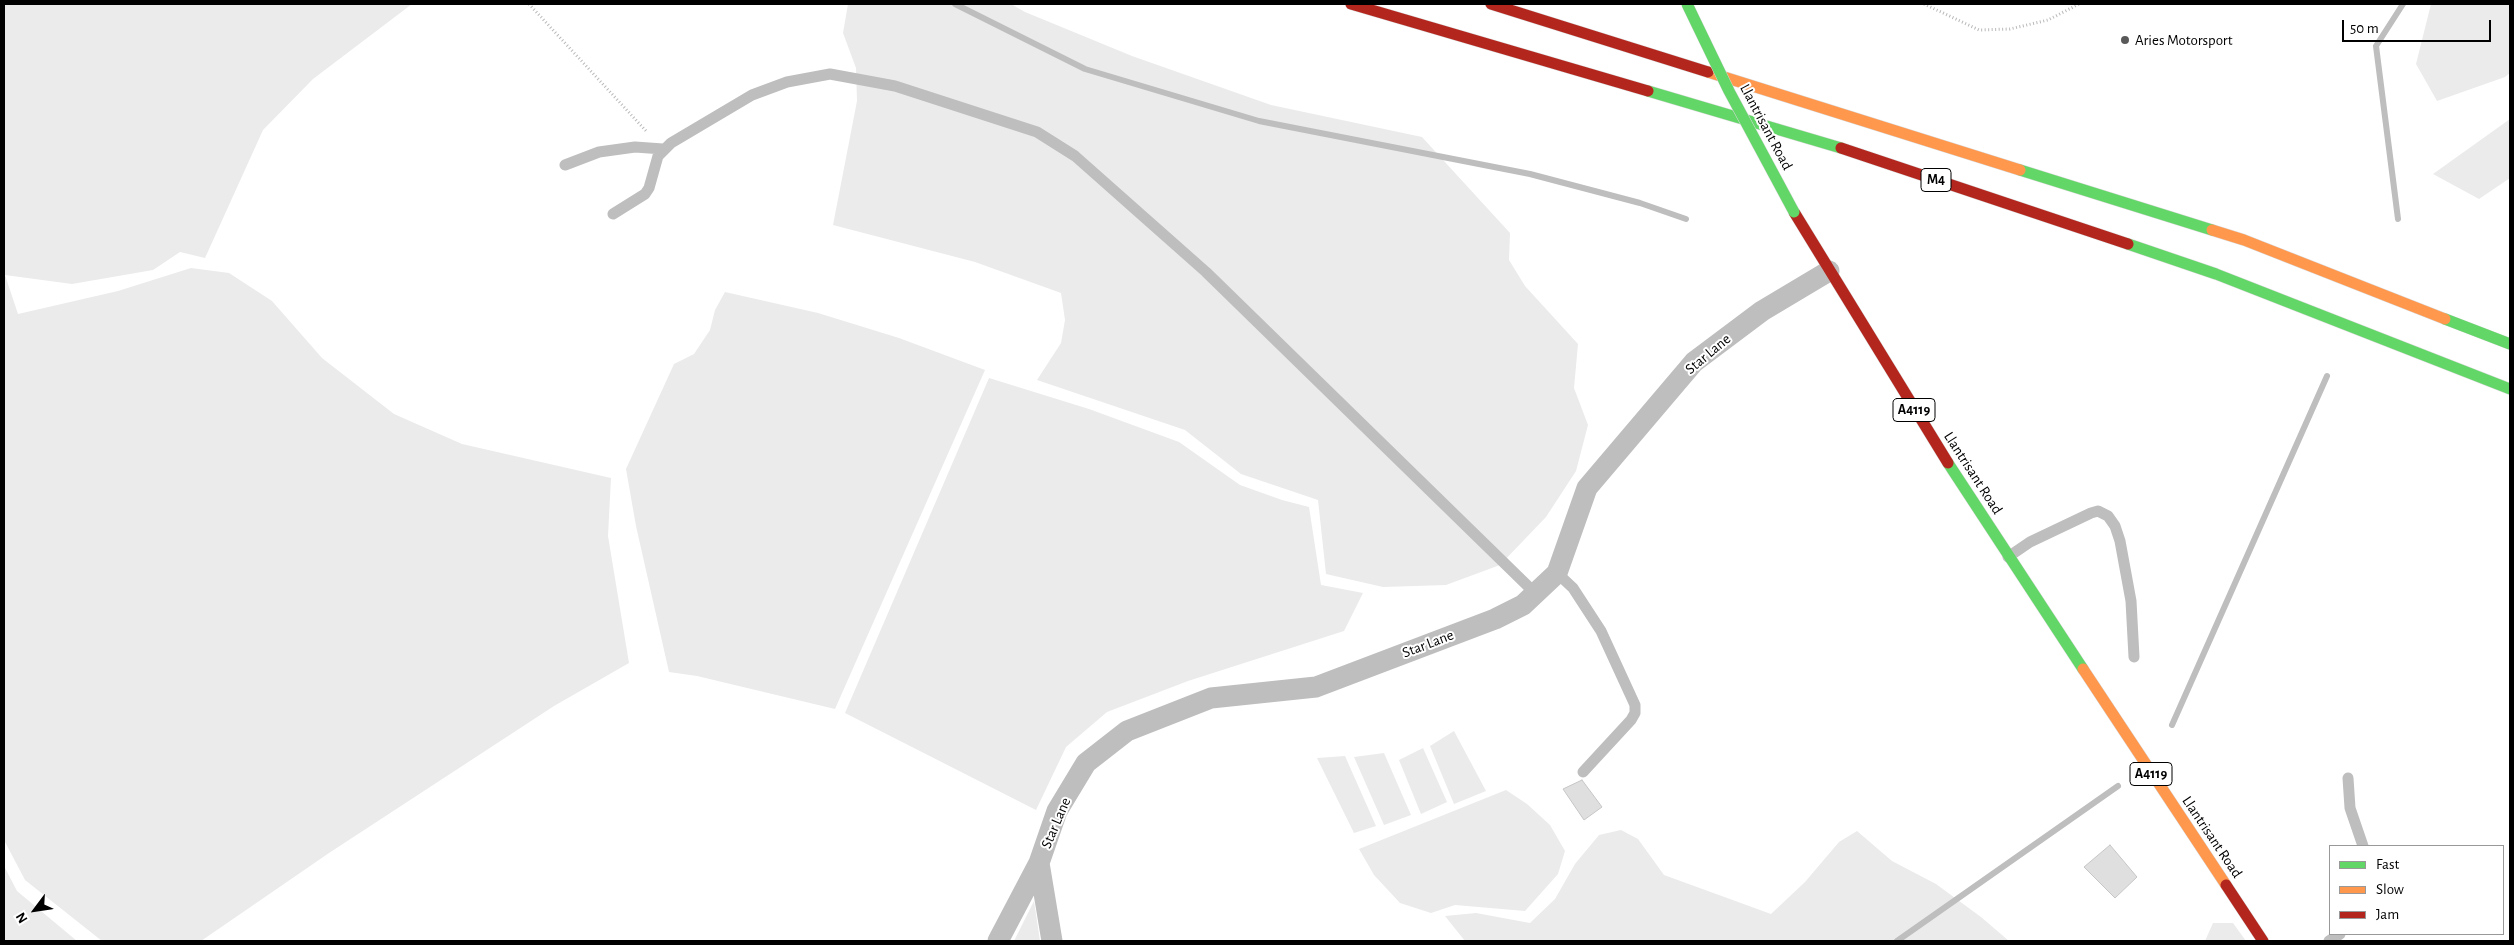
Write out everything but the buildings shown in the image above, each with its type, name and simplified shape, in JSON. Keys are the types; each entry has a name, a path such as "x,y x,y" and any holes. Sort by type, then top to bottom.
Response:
{"main road":[{"name":"M4","path":"1351,4 1847,150 2216,274 2510,389"},
{"name":"M4","path":"1491,4 2244,240 2510,344"},
{"name":"Llantrisant Road","path":"1687,4 1729,91 1794,212 1908,400 2008,557 2263,941"}],"street":[{"name":"Star Lane","path":"998,941 1039,863 1057,811 1086,763 1127,732 1211,698 1316,687 1495,619 1522,605 1557,573 1587,488 1694,362 1762,311 1829,271"},
{"path":"1039,863 1052,941"}],"lane":[{"path":"613,214 645,194 649,188 658,156 663,149 710,118 752,95 787,82 830,74 895,86 1037,132 1075,156 1206,272 1536,594"},
{"path":"565,165 599,152 635,147 663,149"},
{"path":"2008,557 2030,542 2091,513 2098,511 2108,516 2115,526 2120,541 2131,601 2134,657"},
{"path":"1557,573 1573,588 1601,631 1636,705 1636,713 1632,720 1583,772"},
{"path":"2348,778 2350,808 2363,845"}],"path":[{"path":"528,4 663,149"},
{"path":"1924,4 1979,30 2010,30 2048,20 2079,4"}],"shaded area":[{"path":"4,4 412,4 313,79 263,130 205,258 180,252 153,270 72,284 5,275 18,314 118,291 191,268 229,273 272,301 322,358 394,414 462,444 611,478 608,536 629,663 554,706 329,853 201,941 102,941 25,880 4,840"},
{"path":"848,4 1011,4 1025,12 1132,56 1271,105 1422,137 1510,233 1509,260 1525,286 1578,344 1574,388 1588,425 1576,471 1546,517 1500,565 1446,585 1383,587 1326,574 1318,500 1241,474 1185,430 1037,380 1061,343 1065,320 1061,293 975,262 833,225 857,101 856,68 843,33"},
{"path":"2431,4 2510,4 2510,73 2505,77 2437,101 2416,64"},
{"path":"2510,119 2510,178 2479,199 2433,174"},
{"path":"725,292 818,313 899,338 985,370 835,709 697,676 669,672 636,526 626,469 674,364 694,354 710,330 715,310"},
{"path":"989,378 1089,409 1179,442 1240,485 1282,500 1309,507 1321,585 1363,593 1344,631 1188,681 1107,712 1066,747 1036,810 845,713"},
{"path":"1454,731 1486,791 1454,804 1430,746"},
{"path":"1423,748 1447,802 1421,814 1399,760"},
{"path":"1384,753 1411,815 1384,825 1354,757"},
{"path":"1345,756 1376,826 1354,833 1317,758"},
{"path":"1506,790 1527,804 1550,825 1565,851 1558,874 1525,911 1455,905 1431,913 1400,903 1374,875 1359,849"},
{"path":"1621,830 1638,839 1664,875 1771,914 1805,882 1839,842 1857,831 1892,861 1936,884 1981,917 2009,941 1465,941 1445,916 1476,913 1530,923 1555,899 1575,864 1599,835"},
{"path":"4,866 17,891 77,941 4,941"},
{"path":"1034,901 1040,941 1014,941"},
{"path":"2213,923 2233,923 2246,941 2205,941"}],"waterway":[{"path":"955,4 1085,69 1259,121 1530,174 1640,203 1686,219"},
{"path":"2398,219 2376,46 2403,4"},
{"path":"2172,725 2327,376"},
{"path":"1897,941 2118,786"}],"traffic: fast":[{"path":"1687,4 1729,91 1794,212"},
{"path":"1648,91 1841,148"},
{"path":"2020,170 2212,230"},
{"path":"2128,244 2216,274 2510,389"},
{"path":"2445,319 2510,344"},
{"path":"1948,463 2083,669"}],"traffic: slow":[{"path":"1708,72 2020,170"},
{"path":"2212,230 2244,240 2445,319"},
{"path":"2083,669 2226,885"}],"traffic: jam":[{"path":"1351,4 1648,91"},
{"path":"1491,4 1708,72"},
{"path":"1841,148 2128,244"},
{"path":"1794,212 1948,463"},
{"path":"2226,885 2263,941"}],"place":[{"name":"Aries Motorsport","path":"2125,40"}]}
